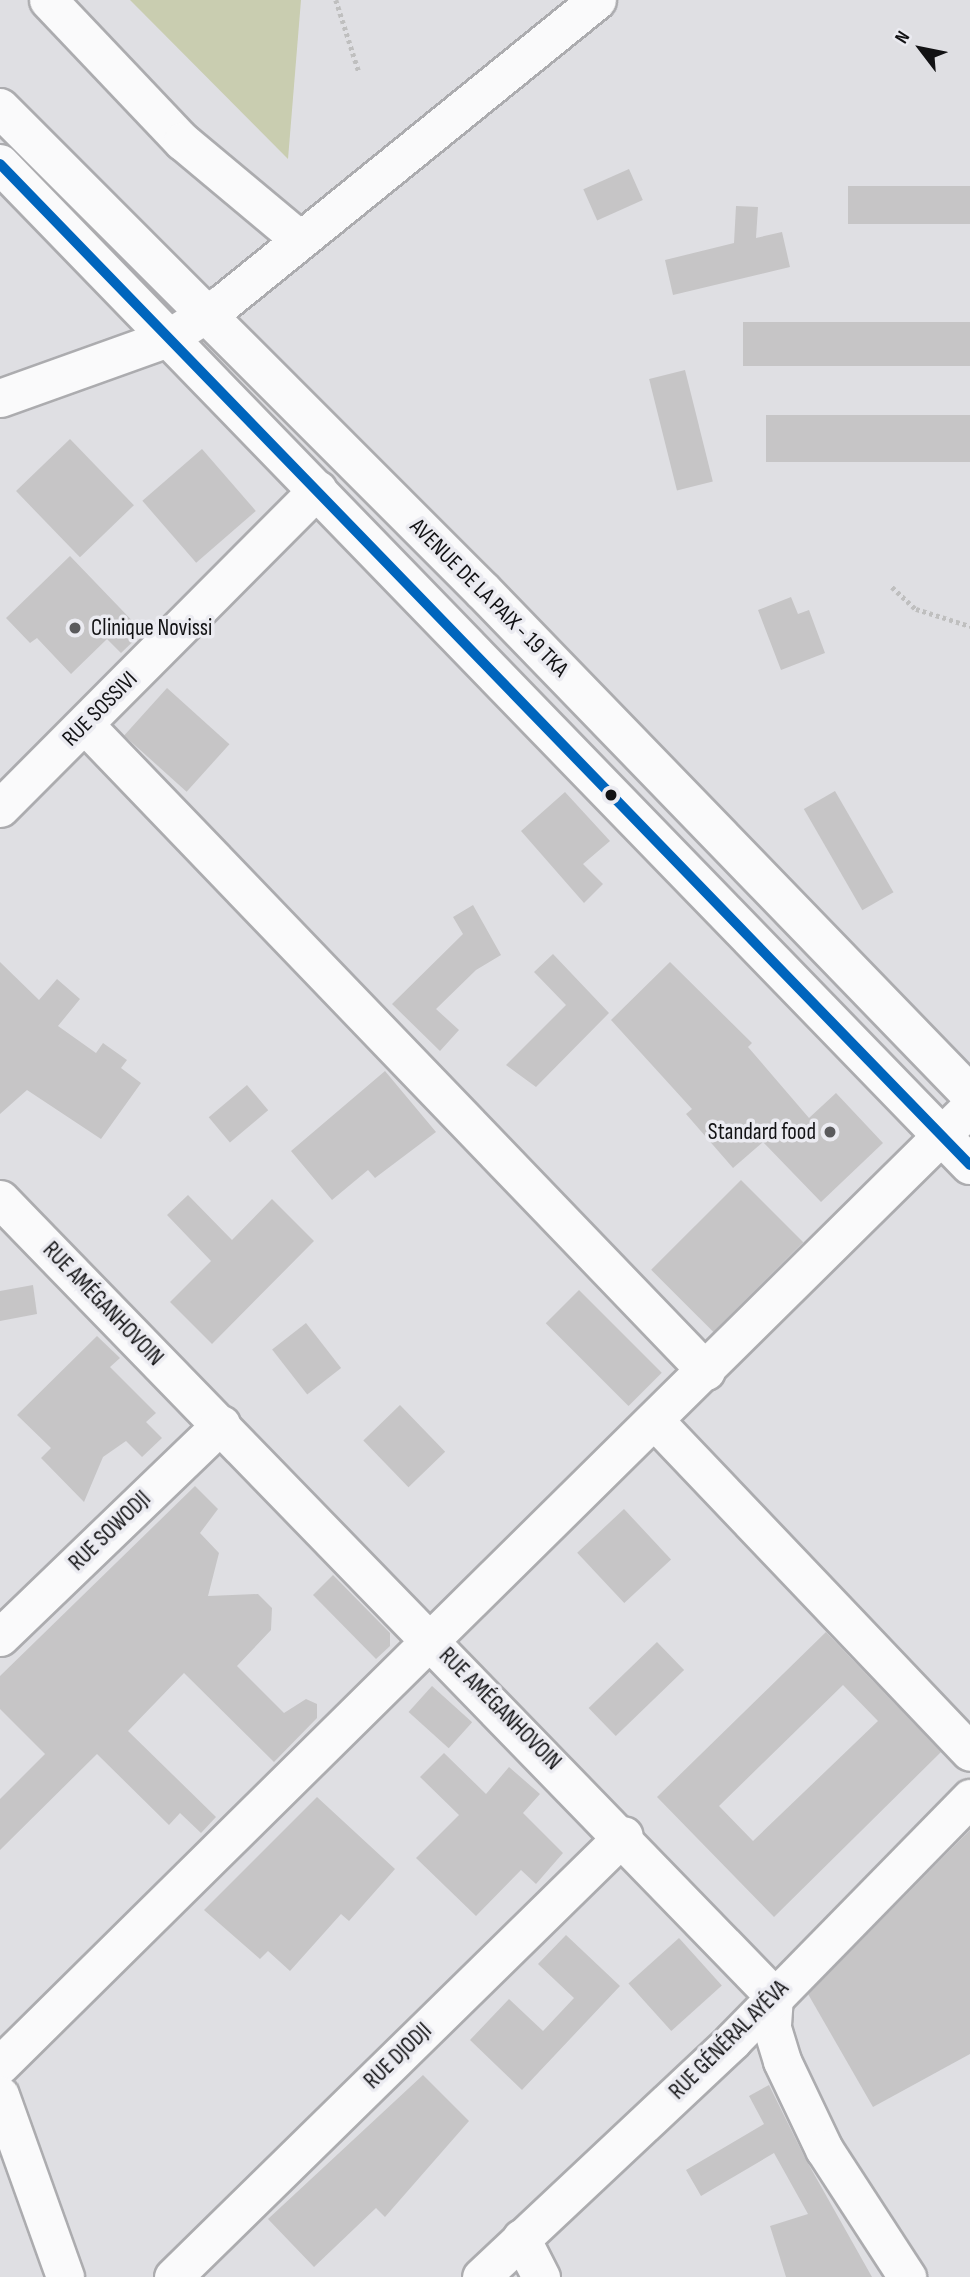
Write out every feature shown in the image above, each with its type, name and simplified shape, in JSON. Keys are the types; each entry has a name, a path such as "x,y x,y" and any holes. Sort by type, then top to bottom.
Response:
{"main road":[{"name":"AVENUE DE LA PAIX - 19 TKA","path":"0,108 204,315 483,591 970,1094"},
{"name":"AVENUE DE LA PAIX - 19 TKA","path":"0,164 318,489 970,1165"},
{"path":"448,625 483,591"}],"street":[{"path":"48,0 182,141 291,233"},
{"path":"0,398 170,337 204,315 247,279 291,233 562,0"},
{"path":"291,233 597,0"},
{"name":"RUE SOSSIVI","path":"0,808 318,489"},
{"path":"85,725 706,1371"},
{"path":"0,2065 433,1641 970,1107"},
{"name":"RUE AMÉGANHOVOIN","path":"0,1199 624,1835 774,1996"},
{"path":"654,1420 970,1752"},
{"name":"RUE SOWODJI","path":"0,1637 220,1424"},
{"name":"RUE GÉNÉRAL AYÉVA","path":"481,2277 774,1996 970,1798"},
{"name":"RUE DJODJI","path":"173,2277 624,1835"},
{"path":"774,1996 772,2028 806,2111 906,2277"},
{"path":"0,2095 65,2277"},
{"path":"521,2238 541,2277"}],"path":[{"path":"336,0 359,72"},
{"path":"892,587 916,609 970,626"}],"green space":[{"path":"130,0 301,0 288,159"}],"building":[{"path":"629,169 643,200 597,220 583,189"},
{"path":"848,186 970,186 970,224 848,224"},
{"path":"736,206 758,207 756,238 782,232 790,267 673,295 665,260 734,243"},
{"path":"743,322 970,322 970,366 743,366"},
{"path":"685,370 713,482 677,491 649,379"},
{"path":"766,415 970,415 970,462 766,462"},
{"path":"70,439 134,505 80,557 16,491"},
{"path":"202,449 256,511 196,563 142,501"},
{"path":"70,556 143,632 121,653 107,639 71,674 37,638 30,643 6,618"},
{"path":"791,597 798,614 809,610 825,653 781,670 758,610"},
{"path":"167,688 229,744 187,792 124,736"},
{"path":"835,791 894,892 862,910 804,809"},
{"path":"565,792 610,841 583,864 603,884 584,903 521,831"},
{"path":"473,905 501,955 476,970 436,1009 459,1030 440,1051 392,1004 463,934 453,917"},
{"path":"553,954 609,1013 536,1087 506,1065 566,1005 534,972"},
{"path":"0,962 39,1000 57,979 80,999 58,1026 96,1053 103,1043 127,1060 121,1068 141,1083 101,1139 27,1090 0,1114"},
{"path":"670,962 752,1043 748,1047 809,1118 836,1093 883,1143 821,1202 763,1142 733,1168 686,1114 692,1109 611,1020"},
{"path":"385,1071 436,1132 375,1178 368,1170 332,1200 291,1151"},
{"path":"247,1085 268,1110 230,1142 209,1117"},
{"path":"741,1180 803,1242 713,1332 651,1270"},
{"path":"188,1195 232,1240 272,1199 314,1241 212,1344 170,1302 211,1261 167,1215"},
{"path":"33,1285 37,1314 0,1321 0,1291"},
{"path":"579,1290 662,1373 628,1406 546,1323"},
{"path":"306,1323 341,1368 307,1394 272,1349"},
{"path":"97,1336 120,1358 110,1367 156,1413 146,1422 162,1438 142,1457 126,1441 103,1457 84,1502 41,1458 51,1448 17,1415"},
{"path":"400,1405 445,1452 408,1487 363,1440"},
{"path":"195,1486 218,1509 200,1533 219,1553 208,1596 258,1594 272,1608 271,1630 237,1666 284,1713 306,1699 317,1704 317,1718 274,1762 184,1673 128,1731 216,1817 201,1833 180,1813 169,1825 97,1754 0,1850 0,1799 45,1754 0,1709 0,1676"},
{"path":"624,1509 671,1559 624,1603 577,1553"},
{"path":"333,1575 390,1633 390,1646 376,1659 313,1595"},
{"path":"826,1632 941,1752 774,1917 657,1797","holes":["843,1685 878,1721 753,1841 719,1806"]},
{"path":"657,1642 684,1670 616,1736 589,1708"},
{"path":"432,1686 472,1722 449,1748 409,1712"},
{"path":"444,1753 486,1794 509,1767 540,1794 523,1813 563,1853 536,1884 521,1870 476,1916 416,1858 459,1815 420,1777"},
{"path":"317,1797 395,1869 349,1921 341,1914 290,1971 268,1951 260,1959 204,1910"},
{"path":"970,1830 970,2054 873,2107 808,1994"},
{"path":"566,1935 620,1986 522,2090 470,2040 509,1999 543,2031 574,1998 538,1964"},
{"path":"679,1938 722,1986 671,2031 628,1984"},
{"path":"423,2075 469,2121 385,2217 376,2208 314,2267 268,2219"},
{"path":"769,2085 805,2158 872,2277 786,2277 770,2226 808,2214 774,2153 701,2196 686,2170 764,2124 749,2096"}],"transit line":[{"path":"0,164 970,1165"}],"place":[{"name":"Clinique Novissi","path":"75,628"},
{"name":"Standard food","path":"830,1132"}]}
